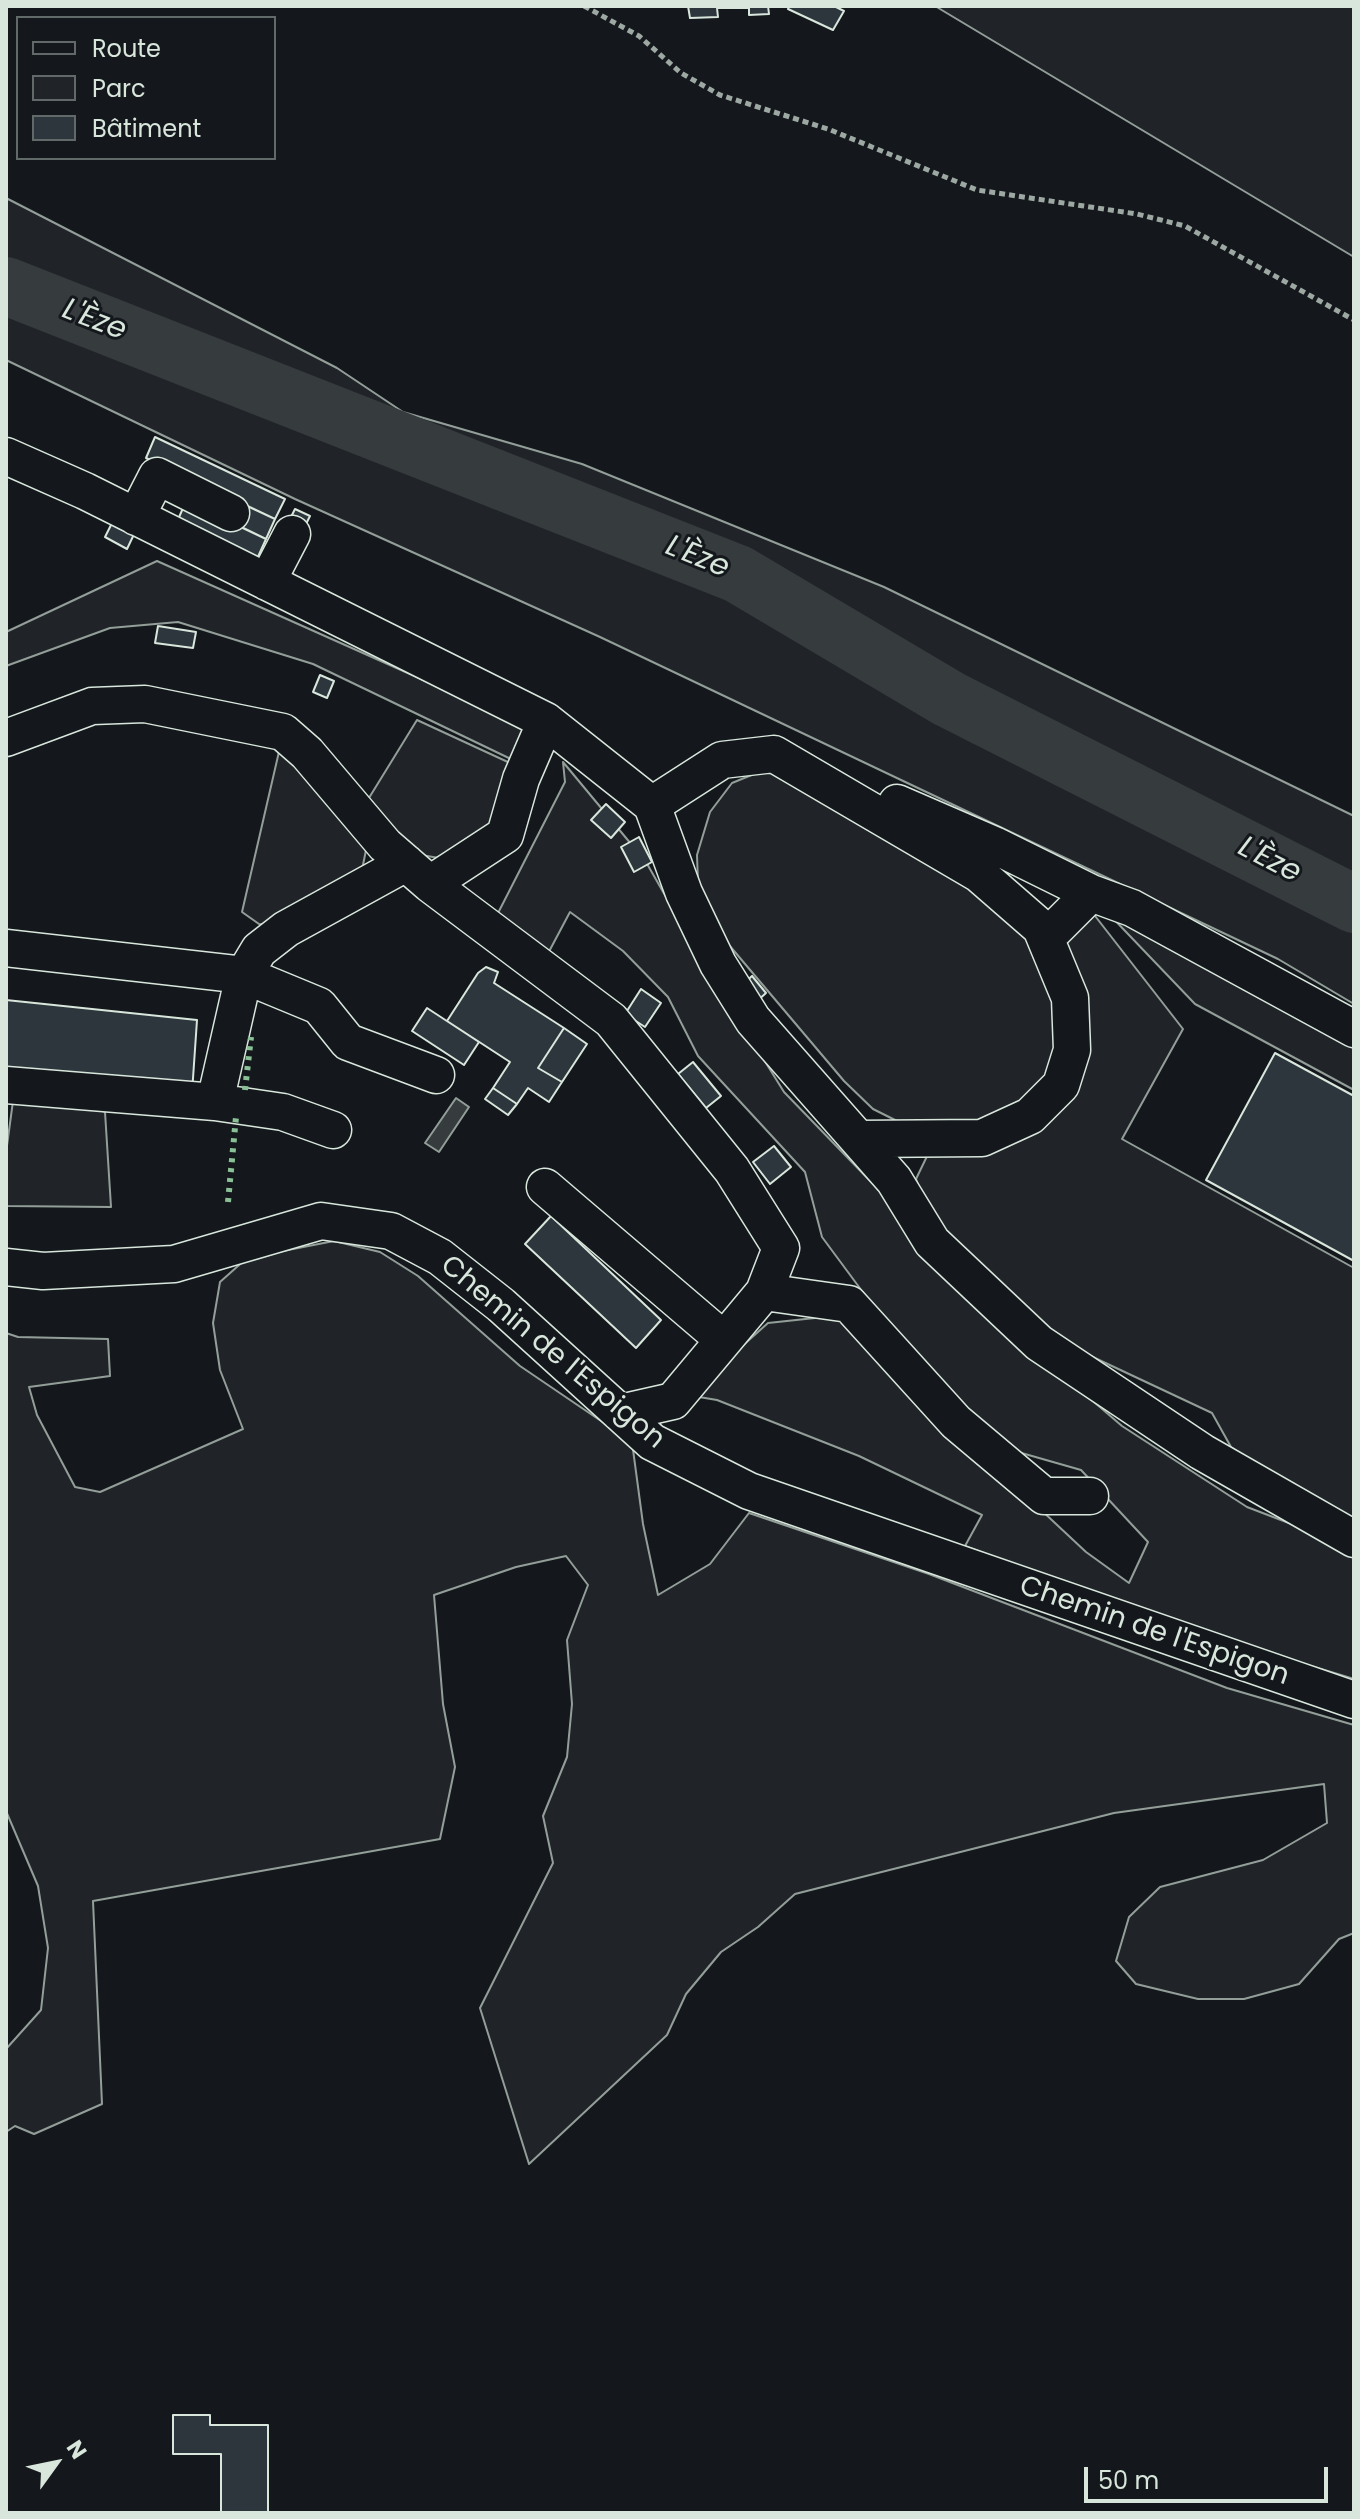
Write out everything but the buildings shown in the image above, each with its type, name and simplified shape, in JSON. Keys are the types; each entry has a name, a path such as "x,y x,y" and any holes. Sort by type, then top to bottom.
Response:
{"street":[{"path":"6,456 136,517 546,721 652,805 684,893 718,964 753,1020 894,1180 932,1242 1039,1343 1202,1452 1354,1539"},
{"path":"136,517 157,476 231,513"},
{"path":"267,582 292,534"},
{"path":"6,738 92,706 145,704 283,732 307,753 385,845 418,874 611,1020 732,1170 781,1248 764,1292 673,1401 620,1413"},
{"path":"215,1102 244,975 259,950 286,929 505,835 521,779 546,721"},
{"path":"652,805 722,760 774,754 979,874 1041,928 1070,998 1072,1050 1061,1085 1030,1116 982,1138 858,1139"},
{"path":"808,773 844,780 994,845 1091,893 1132,908 1354,1029"},
{"path":"1041,928 1055,929 1091,893"},
{"path":"6,948 244,975 319,1006 348,1042 436,1075"},
{"path":"6,1085 215,1102 283,1112 333,1130"},
{"path":"545,1187 724,1340"},
{"name":"Chemin de l'Espigon","path":"6,1267 43,1271 174,1264 321,1221 391,1231 440,1257 489,1296 652,1442 749,1491 1354,1700"},
{"path":"764,1292 849,1304 956,1422 1044,1496 1090,1496"}],"path":[{"path":"584,6 639,36 681,73 720,95 828,129 977,190 1137,214 1185,226 1354,320"}],"green space":[{"path":"935,6 1354,6 1354,257"},
{"path":"6,198 337,368 403,412 582,464 884,587 1354,816 1354,1004 1278,959 600,637 295,499 6,360"},
{"path":"157,561 495,712 532,735 515,761 313,664 178,622 110,628 6,666 6,632"},
{"path":"417,720 510,763 490,836 439,858 421,855 364,806"},
{"path":"281,743 366,850 363,865 354,881 270,925 259,924 242,912"},
{"path":"563,762 646,862 702,960 784,1092 875,1186 968,1294 1122,1426 1247,1507 1354,1548 1354,1679 1157,1619 965,1546 982,1515 859,1456 717,1400 699,1397 740,1348 768,1323 843,1315 993,1465 1086,1552 1129,1583 1148,1542 1081,1470 997,1446 933,1387 822,1237 805,1172 698,1056 668,997 623,951 570,912 544,961 497,915 565,782"},
{"path":"759,772 791,775 841,803 1023,925 1064,1017 1047,1090 972,1128 905,1125 873,1109 844,1081 729,945 710,913 698,883 697,855 710,812 732,783"},
{"path":"1106,911 1354,1042 1354,1090 1195,1004"},
{"path":"1092,912 1183,1029 1122,1139 1354,1268 1354,1518 1326,1514 1231,1447 1212,1413 1063,1343 930,1219 916,1179 930,1150 1054,1116 1066,932"},
{"path":"13,1101 92,1106 105,1112 111,1207 6,1206 6,1153"},
{"path":"334,1241 380,1252 418,1276 520,1366 632,1442 643,1524 658,1595 710,1564 749,1513 929,1574 1227,1688 1354,1725 1354,1933 1339,1939 1299,1984 1244,1999 1198,1999 1136,1984 1116,1961 1129,1917 1160,1887 1263,1860 1327,1823 1324,1784 1114,1813 795,1894 758,1927 721,1952 686,1994 667,2035 529,2164 480,2008 553,1863 543,1816 567,1757 572,1704 567,1640 588,1585 566,1556 516,1567 434,1595 443,1704 455,1767 440,1839 93,1901 102,2104 34,2134 15,2126 6,2132 6,2049 41,2010 48,1948 38,1886 6,1811 6,1333 18,1337 108,1339 110,1376 29,1387 37,1415 75,1487 100,1492 243,1429 220,1370 213,1323 220,1282 247,1258"}],"shaded area":[{"path":"456,1098 469,1107 439,1152 425,1143"}],"waterway":[{"name":"L'Èze","path":"6,286 738,574 949,699 1354,904"}],"hedge":[{"path":"245,1090 251,1037"},
{"path":"228,1202 236,1117"}]}
